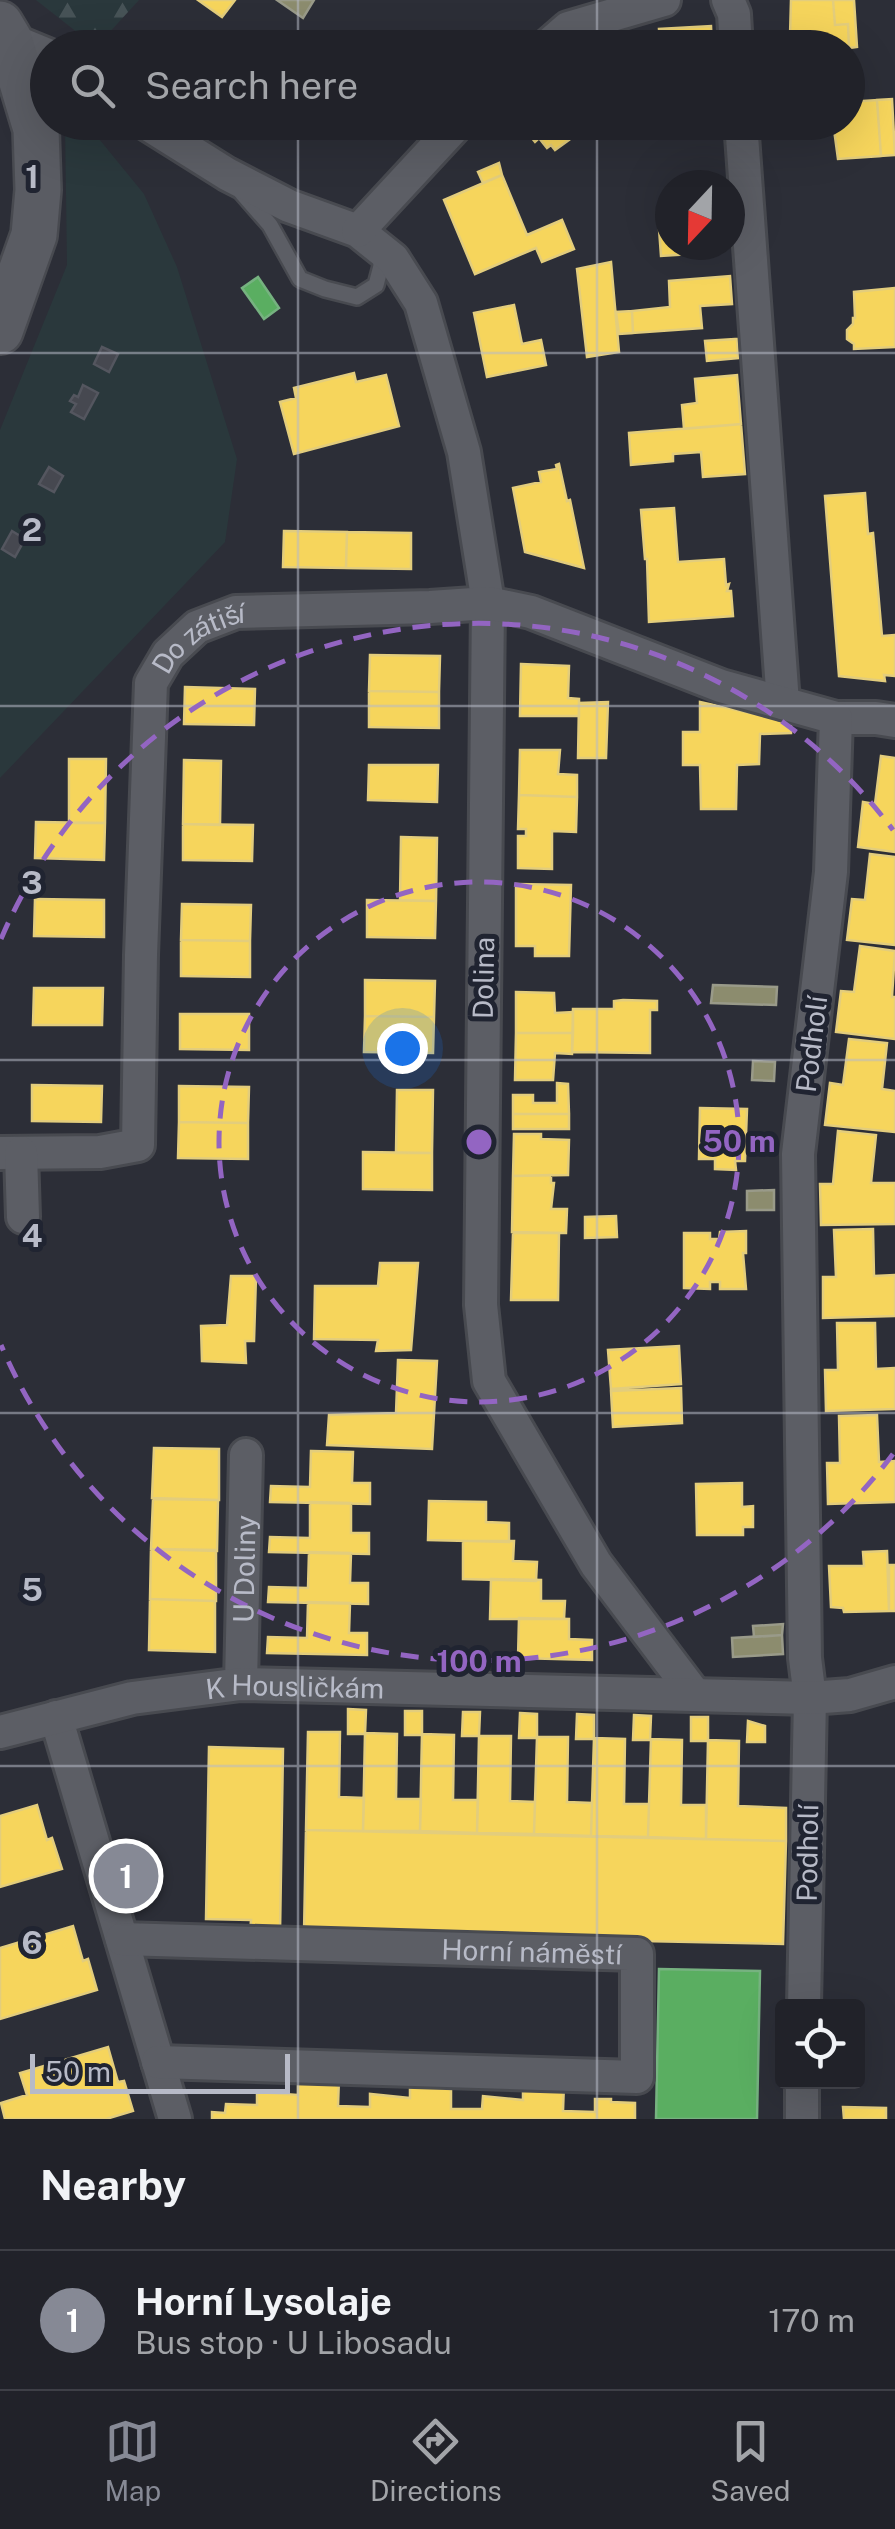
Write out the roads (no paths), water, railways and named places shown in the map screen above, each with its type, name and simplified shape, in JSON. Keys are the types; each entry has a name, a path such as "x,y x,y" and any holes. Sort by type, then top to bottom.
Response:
{"street":[{"path":"566,30 664,0"},
{"path":"728,0 735,30"},
{"path":"19,39 30,97"},
{"path":"0,331 34,236 36,140"},
{"path":"173,140 289,206 369,240 445,140"},
{"path":"742,140 782,703 836,718 895,721"},
{"name":"Dolina","path":"369,240 394,259 422,303 464,452 488,603 481,1306 489,1381 596,1564 695,1696"},
{"name":"Do zátiší","path":"10,1153 100,1152 138,1145 151,684 168,654 196,626 236,612 488,603 531,612 721,686 782,703"},
{"name":"Podholí","path":"804,1999 810,1698 805,1658 798,1154 831,872 836,718"},
{"path":"10,1153 23,1217"},
{"name":"U Doliny","path":"241,1684 246,1455"},
{"name":"K Housličkám","path":"0,1732 132,1698 241,1684 810,1698 850,1695 895,1682"},
{"path":"56,1716 175,2119"},
{"name":"Horní náměstí","path":"122,1939 636,1954 637,2077 158,2062"},
{"path":"802,2089 802,2119"}],"lane":[{"path":"227,174 270,225 300,279 357,297 376,285 381,266 369,240"}],"place":[{"name":"Horní Lysolaje","path":"126,1876"}]}
